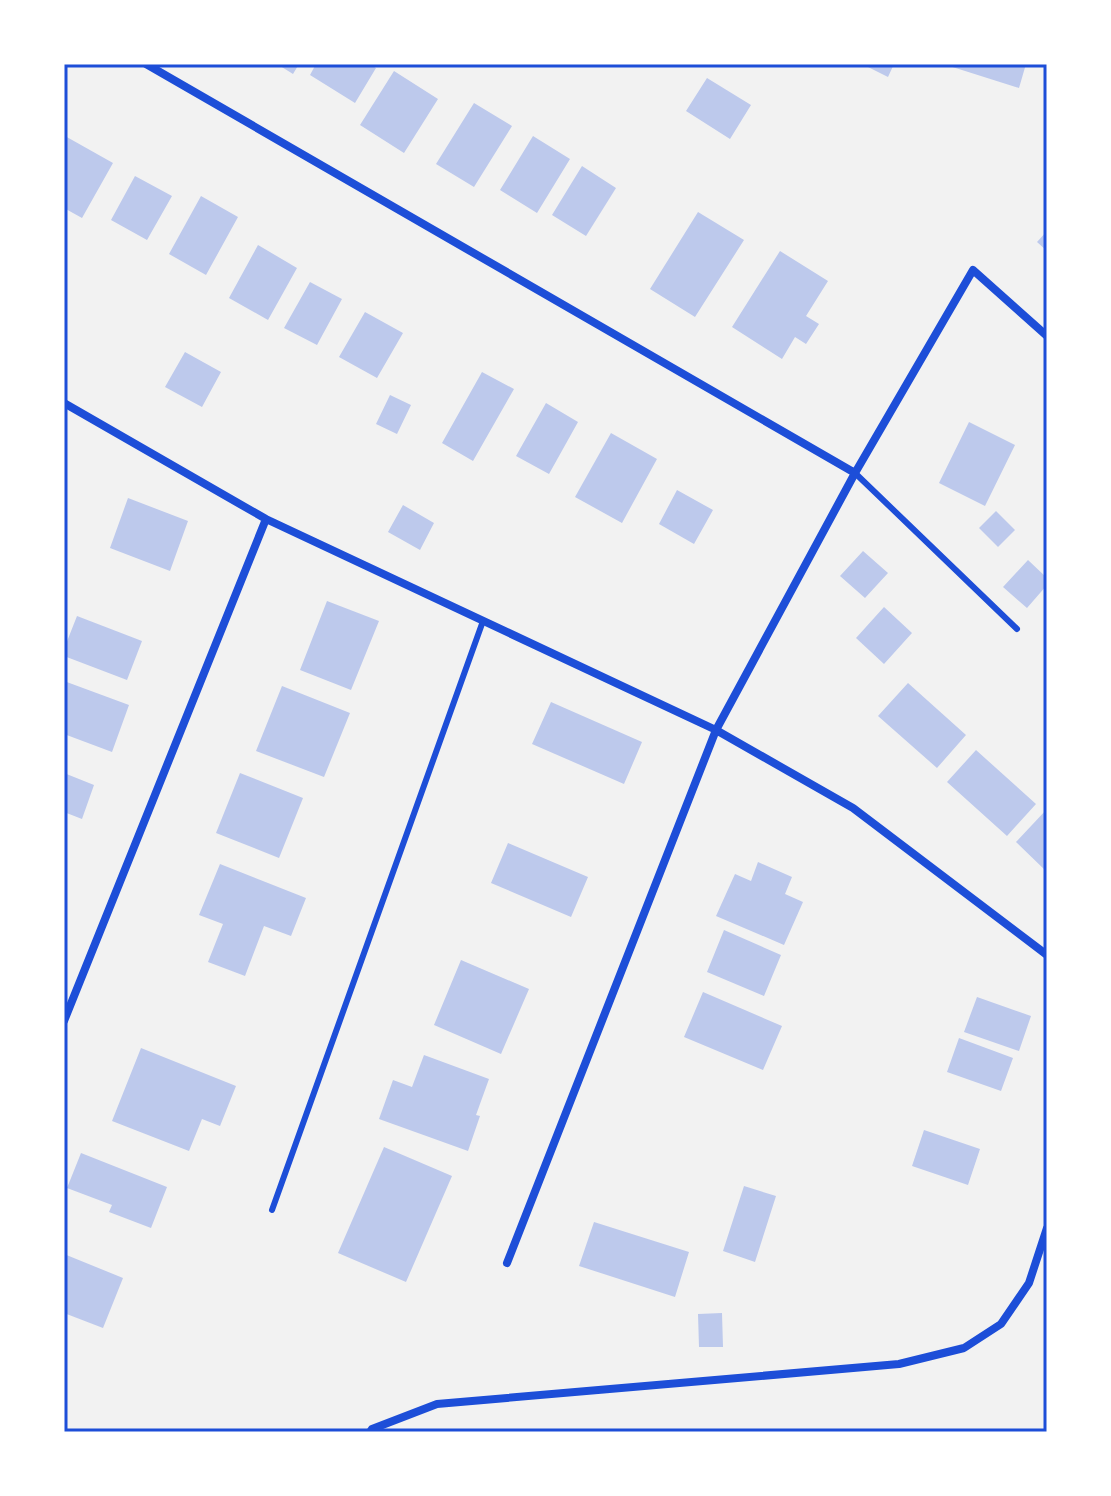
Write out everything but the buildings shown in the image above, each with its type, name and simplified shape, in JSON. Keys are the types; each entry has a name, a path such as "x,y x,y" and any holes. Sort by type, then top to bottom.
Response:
{"street":[{"path":"146,64 855,473"},
{"path":"507,1263 716,730 855,473 973,270 1047,336"},
{"path":"64,403 266,519 716,730 853,808 1047,955"},
{"path":"64,1021 266,519"},
{"path":"370,1432 437,1404 899,1364 964,1348 1001,1324 1008,1314 1029,1283 1047,1228"}],"lane":[{"path":"855,473 1017,629"},
{"path":"272,1210 483,621"}]}
